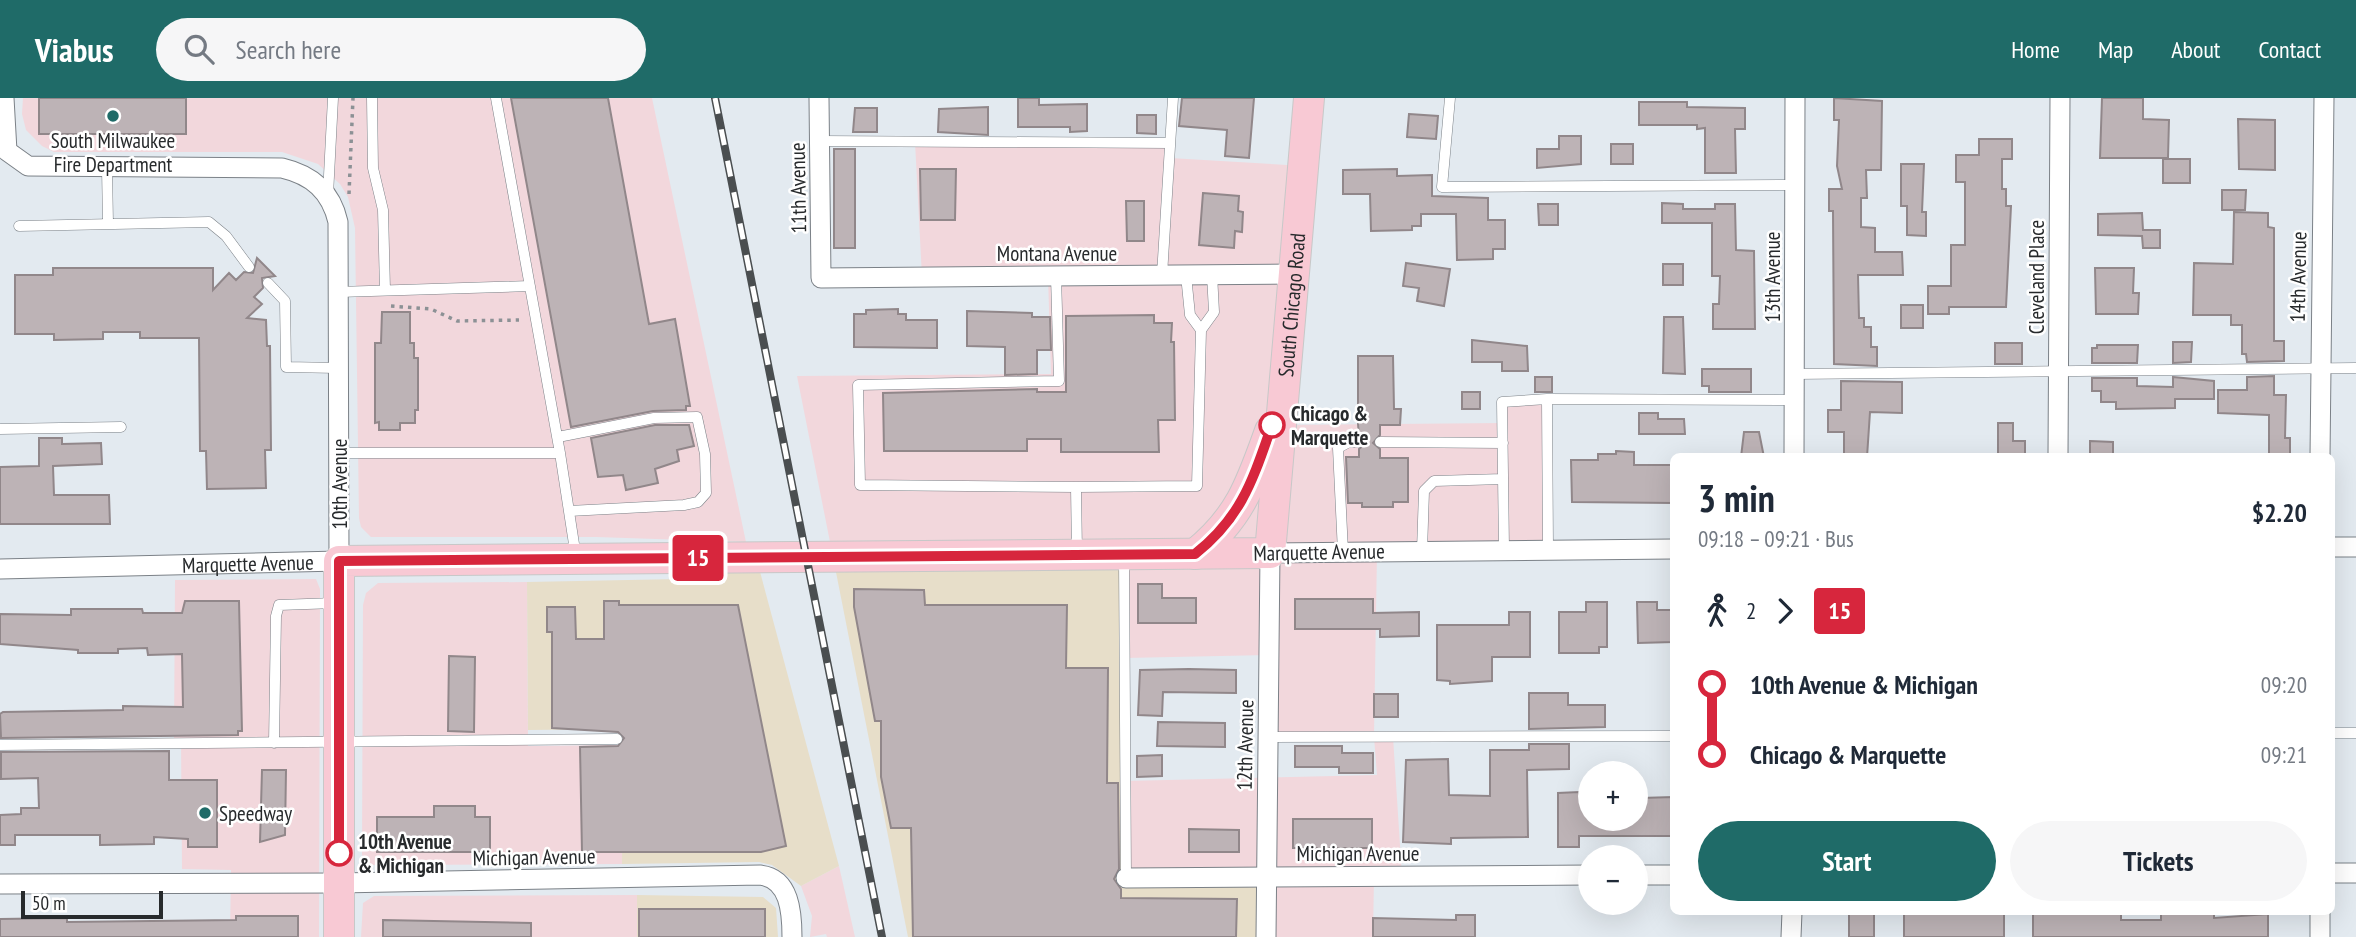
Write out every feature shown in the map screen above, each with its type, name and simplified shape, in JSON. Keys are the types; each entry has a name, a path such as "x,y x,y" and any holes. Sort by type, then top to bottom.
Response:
{"main road":[{"name":"South Chicago Road","path":"1270,553 1309,98"},
{"path":"1195,554 1228,524 1248,494 1284,391"},
{"name":"Marquette Avenue","path":"339,561 1270,553"},
{"name":"10th Avenue","path":"339,561 339,937"}],"street":[{"path":"4,98 4,139 7,151 28,166 45,169 256,167 301,173 318,184 328,195"},
{"name":"11th Avenue","path":"819,98 821,278"},
{"name":"13th Avenue","path":"1794,453 1795,98"},
{"name":"Cleveland Place","path":"2058,453 2060,98"},
{"name":"14th Avenue","path":"2320,453 2324,98"},
{"name":"10th Avenue","path":"328,195 338,222 339,561"},
{"name":"Montana Avenue","path":"821,278 1294,274"},
{"path":"2335,547 2356,547"},
{"name":"Marquette Avenue","path":"1270,553 1670,549"},
{"name":"12th Avenue","path":"1266,937 1270,553"},
{"name":"Marquette Avenue","path":"0,569 339,561"},
{"path":"2335,873 2356,873"},
{"name":"Michigan Avenue","path":"0,884 339,883 760,875 774,879 787,895 792,937"},
{"name":"Michigan Avenue","path":"1126,878 1578,875"},
{"path":"1648,875 1670,875"},
{"path":"1791,937 1792,915"},
{"path":"2320,915 2320,937"}],"lane":[{"path":"328,195 333,98"},
{"path":"372,98 373,169 383,210 385,290"},
{"path":"496,98 561,453 576,559"},
{"path":"1162,275 1173,98"},
{"path":"1450,98 1442,187 1796,185"},
{"path":"820,141 1170,143"},
{"path":"107,168 108,224"},
{"path":"19,226 209,222 226,236 249,267"},
{"path":"1056,276 1059,381 858,385 860,485 1197,486 1201,330 1214,312 1212,274"},
{"path":"1186,275 1190,315 1201,330"},
{"path":"268,283 285,302 286,367 338,368"},
{"path":"338,292 530,286"},
{"path":"1794,374 2356,368"},
{"path":"1504,549 1502,402 1547,399 1794,400"},
{"path":"1547,399 1548,549"},
{"path":"558,437 654,418 696,417 705,454 706,493 698,502 569,511"},
{"path":"0,429 121,427"},
{"path":"1343,552 1338,448 1349,442 1359,442"},
{"path":"1380,442 1503,443"},
{"path":"338,453 561,453"},
{"path":"1422,551 1424,491 1434,481 1503,479"},
{"path":"1076,487 1077,555"},
{"path":"1124,554 1126,878"},
{"path":"274,743 276,616 279,605 339,603"},
{"path":"2335,733 2356,733"},
{"path":"1268,737 1670,736"},
{"path":"0,745 617,739"}],"path":[{"path":"349,194 353,98"},
{"path":"384,307 420,306 457,321 519,320"}],"shaded area":[{"path":"23,98 652,98 746,542 596,537 371,537 361,527 359,518 355,228 348,197 340,184 318,164 282,152 54,152 42,146 26,130 22,114"},
{"path":"915,142 1170,143 1170,158 1304,166 1281,425 1502,423 1502,402 1547,399 1548,549 1377,552 1374,736 1393,737 1402,876 1374,876 1373,937 1266,937 1126,878 1125,781 1377,775 1374,737 1268,737 1268,655 1125,658 833,557 797,376 1051,374 1048,276 922,277"},
{"path":"1124,554 1126,878 1266,876 1266,937 908,937 833,557"},
{"path":"759,568 839,866 801,886 772,865 759,862 622,864 623,729 528,730 527,582 679,579"},
{"path":"316,579 320,589 319,937 230,937 231,870 182,869 181,739 174,738 175,580"},
{"path":"527,582 528,746 623,745 622,864 370,865 362,855 363,605 366,593 378,583"},
{"path":"839,866 855,937 827,937 826,934 810,937 812,916 801,886"},
{"path":"637,895 637,937 361,937 363,903 374,896"},
{"path":"637,895 763,897 776,908 778,937 637,937"}],"building":[{"name":"South Milwaukee Fire Department","path":"39,98 186,98 186,134 39,134"},
{"path":"511,98 608,98 649,324 675,319 690,406 686,406 686,410 653,411 571,427"},
{"path":"1018,98 1039,98 1039,105 1087,104 1087,131 1070,132 1070,127 1018,127"},
{"path":"1182,98 1254,98 1249,158 1225,156 1227,130 1179,126"},
{"path":"1834,98 1882,101 1881,170 1866,170 1867,198 1861,198 1861,227 1875,228 1875,252 1902,252 1903,275 1858,275 1859,318 1864,318 1864,327 1871,327 1871,347 1877,347 1877,366 1834,364 1833,211 1829,211 1829,189 1842,189 1837,166 1839,120 1834,120"},
{"path":"2102,98 2143,98 2143,119 2169,120 2168,158 2100,158"},
{"path":"1639,102 1687,102 1687,107 1745,108 1745,129 1735,129 1736,173 1705,173 1705,128 1697,129 1697,125 1639,125"},
{"path":"988,107 988,135 938,132 939,109"},
{"path":"855,108 877,108 877,132 853,132"},
{"path":"1409,114 1438,116 1436,139 1407,137"},
{"path":"1137,115 1156,115 1156,134 1137,133"},
{"path":"2238,119 2275,120 2275,170 2239,169"},
{"path":"1559,136 1581,136 1581,164 1537,168 1537,149 1559,149"},
{"path":"1979,139 2012,139 2012,159 2002,159 2002,189 2006,189 2006,206 2011,206 2006,307 1949,307 1949,314 1928,314 1928,286 1951,286 1951,245 1965,245 1965,182 1956,182 1956,155 1979,155"},
{"path":"1611,144 1633,144 1633,164 1611,164"},
{"path":"834,149 855,149 855,248 834,248"},
{"path":"2163,159 2190,159 2190,183 2163,183"},
{"path":"1901,164 1924,164 1922,212 1926,212 1926,236 1907,235 1907,206 1901,206"},
{"path":"920,169 956,169 955,220 921,220"},
{"path":"1397,169 1397,176 1432,175 1432,196 1488,198 1488,220 1505,220 1505,249 1493,249 1493,259 1457,260 1456,214 1421,214 1421,226 1412,226 1412,230 1371,231 1370,194 1343,194 1343,170"},
{"path":"2222,190 2246,190 2245,210 2222,210"},
{"path":"1203,193 1239,196 1238,211 1243,212 1242,232 1235,231 1234,248 1199,245"},
{"path":"1126,201 1144,201 1144,241 1127,241"},
{"path":"1662,203 1683,204 1683,209 1715,209 1715,204 1735,204 1736,250 1754,251 1755,329 1713,329 1713,304 1719,304 1720,276 1712,276 1712,223 1662,223"},
{"path":"1538,204 1558,204 1558,225 1539,225"},
{"path":"2234,212 2268,213 2268,227 2274,228 2274,341 2284,341 2284,361 2247,362 2246,354 2242,354 2242,325 2231,325 2231,315 2193,315 2194,263 2233,264"},
{"path":"2142,213 2143,230 2160,230 2160,248 2143,248 2142,236 2098,235 2098,214"},
{"path":"257,258 275,276 262,278 263,288 254,297 262,304 247,318 266,320 267,346 270,346 271,450 265,450 266,488 207,489 206,451 200,451 199,338 140,338 140,332 103,332 103,339 54,340 54,334 15,334 15,275 53,275 53,268 213,268 213,290 229,273 236,280 244,272 253,273"},
{"path":"1406,263 1450,269 1444,306 1417,301 1419,288 1403,286"},
{"path":"1663,264 1683,264 1683,285 1663,285"},
{"path":"2095,268 2134,268 2133,293 2139,293 2138,314 2096,314"},
{"path":"1901,305 1923,305 1923,328 1901,328"},
{"path":"898,309 898,314 906,314 906,320 937,320 937,348 854,347 854,314 866,314 866,310"},
{"path":"967,311 1032,313 1032,317 1050,317 1051,350 1037,350 1037,374 1005,375 1005,347 967,346"},
{"path":"382,312 410,312 410,343 414,343 414,358 418,358 418,410 415,410 415,423 400,423 400,430 379,430 379,422 375,423 375,343 381,343"},
{"path":"1154,315 1154,323 1172,323 1171,342 1174,342 1175,420 1158,420 1159,452 1061,452 1061,439 1027,439 1027,451 884,451 883,393 1037,389 1037,392 1066,392 1066,316"},
{"path":"1664,317 1683,317 1685,374 1663,373"},
{"path":"1472,340 1527,346 1528,371 1502,371 1502,362 1472,362"},
{"path":"2173,342 2192,342 2191,362 2173,363"},
{"path":"1995,343 2022,343 2022,364 1995,364"},
{"path":"2097,345 2138,345 2137,363 2092,363 2092,348 2097,348"},
{"path":"1358,356 1393,356 1394,409 1401,409 1400,425 1380,425 1380,435 1373,443 1380,449 1380,458 1408,458 1408,502 1393,502 1393,507 1362,507 1362,503 1348,503 1346,457 1359,457 1359,449 1366,443 1359,435"},
{"path":"1702,369 1751,369 1751,392 1709,392 1709,386 1702,386"},
{"path":"2274,376 2274,395 2286,395 2285,438 2290,438 2290,453 2269,453 2269,415 2218,413 2218,390 2247,390 2247,377"},
{"path":"1535,377 1552,377 1552,392 1535,392"},
{"path":"2173,377 2214,381 2214,399 2175,399 2175,408 2116,409 2116,402 2101,402 2101,391 2092,391 2092,378 2137,378 2137,386 2173,387"},
{"path":"1841,381 1902,382 1902,413 1870,412 1867,453 1844,453 1844,432 1828,432 1828,410 1841,410"},
{"path":"1462,392 1480,392 1480,409 1462,409"},
{"path":"1639,413 1658,413 1658,419 1684,419 1685,434 1639,434"},
{"path":"1998,423 2013,423 2013,441 2025,441 2025,453 1998,453"},
{"path":"655,425 689,425 694,446 677,450 679,461 655,469 658,483 626,490 623,475 598,477 591,438"},
{"path":"1744,432 1759,432 1763,453 1741,453"},
{"path":"39,438 62,438 62,444 101,443 102,464 53,466 54,495 109,495 110,524 0,524 0,467 39,466"},
{"path":"2090,441 2113,442 2113,453 2090,453"},
{"path":"1616,451 1634,452 1634,465 1670,465 1670,503 1572,502 1571,460 1598,460 1598,454 1616,454"},
{"path":"1138,584 1162,584 1162,598 1196,598 1196,623 1138,623"},
{"path":"854,589 924,590 925,605 1067,605 1066,668 1108,668 1107,783 1118,783 1119,869 1114,879 1121,889 1121,898 1237,899 1236,937 913,937 911,828 891,828 881,777 881,721 875,721 854,607"},
{"path":"1295,599 1373,599 1373,613 1419,612 1419,636 1380,637 1380,629 1295,629"},
{"path":"185,601 239,601 242,731 238,731 238,735 1,738 0,714 3,712 123,710 123,706 183,707 182,654 148,655 147,648 118,649 118,653 78,653 78,650 0,644 0,614 71,615 71,609 142,609 143,613 182,613"},
{"path":"604,601 619,601 619,605 738,605 786,846 761,852 582,852 580,747 618,746 624,738 618,732 552,728 552,632 547,632 547,607 575,607 576,639 604,639"},
{"path":"1586,602 1607,602 1607,647 1599,647 1599,653 1559,653 1559,612 1586,612"},
{"path":"1637,602 1657,602 1657,610 1670,610 1670,642 1638,643"},
{"path":"1509,612 1530,612 1530,657 1492,657 1492,681 1450,684 1450,681 1437,680 1437,625 1509,625"},
{"path":"449,656 475,657 474,732 448,731"},
{"path":"1140,670 1236,670 1236,693 1163,692 1162,716 1138,715"},
{"path":"1529,693 1568,693 1568,705 1605,705 1605,727 1529,729"},
{"path":"1374,694 1398,694 1398,717 1374,717"},
{"path":"1158,722 1225,723 1225,747 1157,746"},
{"path":"1529,744 1569,744 1569,769 1527,770 1528,837 1451,838 1451,844 1403,842 1406,760 1448,759 1449,795 1490,796 1490,750 1529,750"},
{"path":"1295,746 1342,746 1342,753 1373,753 1373,773 1339,773 1339,767 1295,767"},
{"path":"169,751 169,780 217,780 217,847 188,847 188,839 154,837 154,844 100,845 100,835 15,835 15,845 0,845 0,815 21,814 21,808 39,808 38,778 1,779 1,752"},
{"path":"1162,755 1162,776 1137,777 1137,756"},
{"path":"262,770 286,770 285,835 260,842"},
{"path":"1578,792 1578,831 1648,831 1648,798 1670,797 1670,836 1579,836 1578,847 1558,847 1558,793"},
{"path":"434,806 475,806 475,817 490,817 490,852 377,852 377,817 434,817"},
{"path":"1293,819 1372,819 1372,848 1293,848"},
{"path":"1189,829 1239,830 1239,852 1189,852"},
{"path":"639,909 765,909 765,937 639,937"},
{"path":"1456,915 1475,915 1475,937 1373,937 1373,918 1456,920"},
{"path":"1849,915 1874,915 1874,937 1849,937"},
{"path":"1904,915 2004,915 2004,937 1904,937"},
{"path":"2033,915 2121,915 2121,920 2161,920 2161,915 2214,915 2214,918 2268,915 2268,937 2033,937"},
{"path":"236,916 298,916 298,937 0,937 0,919 67,918 67,922 236,920"},
{"path":"383,920 531,923 531,937 383,937"}],"railway":[{"path":"715,98 882,937"}],"bus line":[{"name":"15","path":"339,853 339,561 428,558 1195,554 1228,524 1248,494 1272,425"}],"place":[{"name":"South Milwaukee Fire Department","path":"113,116"},
{"name":"Chicago & Marquette","path":"1272,425"},
{"name":"Speedway","path":"205,813"},
{"name":"10th Avenue & Michigan","path":"339,853"}]}
